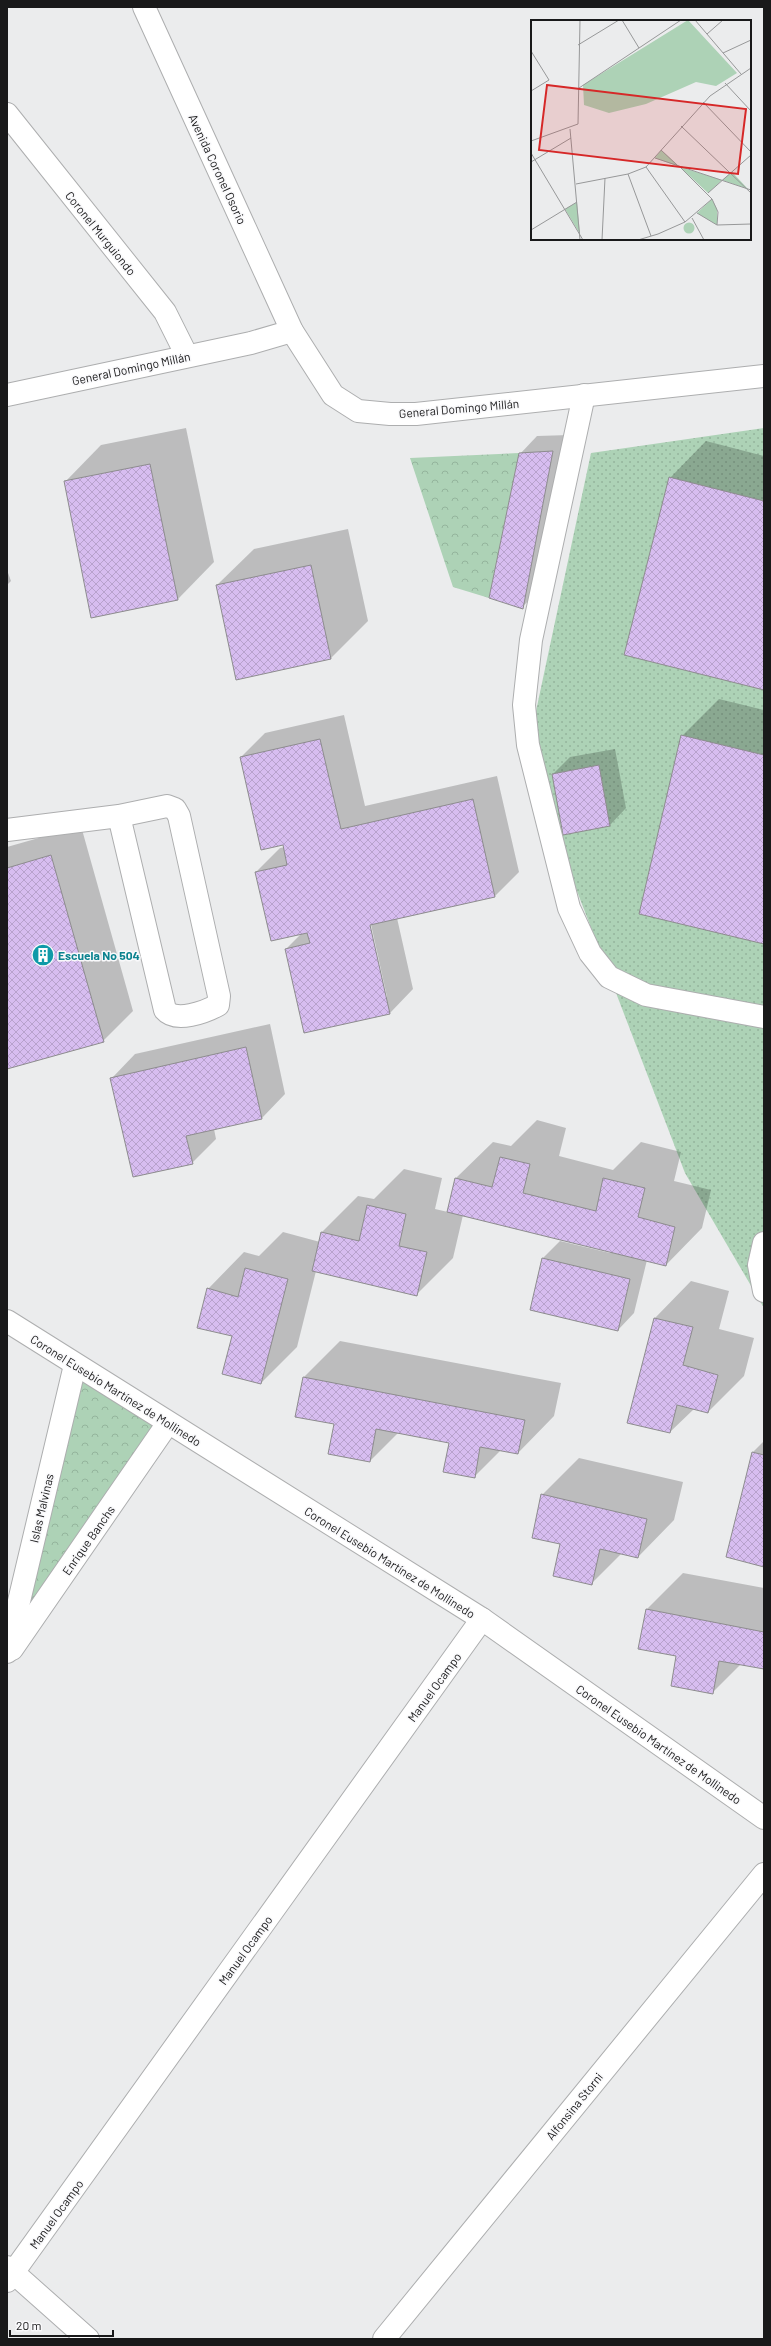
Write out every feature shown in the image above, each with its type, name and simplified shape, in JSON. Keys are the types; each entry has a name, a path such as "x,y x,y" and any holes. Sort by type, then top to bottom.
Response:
{"street":[{"name":"Avenida Coronel Osorio","path":"144,7 292,331"},
{"name":"Coronel Murguiondo","path":"7,114 165,312 188,356"},
{"name":"General Domingo Millán","path":"7,395 250,343 292,331 333,395 358,411 390,414 416,414 764,376"},
{"path":"584,395 531,640 524,705 528,745 569,908 590,953 609,977 646,994 764,1017"},
{"path":"7,830 119,816 167,806 175,809 179,816 219,996 218,1005 211,1009 177,1017 170,1015 165,1010 119,816"},
{"path":"764,1243 759,1265 764,1291"},
{"name":"Coronel Eusebio Martínez de Mollinedo","path":"7,1321 482,1620 764,1818"},
{"name":"Islas Malvinas","path":"7,1652 75,1365"},
{"name":"Enrique Banchs","path":"7,1657 168,1423"},
{"name":"Manuel Ocampo","path":"9,2274 482,1620"},
{"name":"Alfonsina Storni","path":"384,2339 764,1874"},
{"path":"9,2274 88,2339"}],"green space":[{"path":"764,428 764,1308 685,1173 526,758 591,453"},
{"path":"519,453 489,598 453,587 410,458"},
{"path":"75,1365 168,1423 7,1652"}],"building":[{"path":"553,451 523,609 489,598 519,453"},
{"path":"150,464 178,600 91,618 64,481"},
{"path":"669,477 764,501 764,690 624,655"},
{"path":"311,565 331,659 236,680 216,585"},
{"path":"681,735 764,755 764,944 639,914"},
{"path":"320,739 341,829 473,799 495,897 370,925 390,1014 304,1033 285,949 310,943 307,933 271,941 255,872 287,865 283,845 261,850 240,757"},
{"path":"599,765 610,826 563,835 552,774"},
{"name":"Escuela No 504","path":"51,855 104,1042 7,1069 7,868"},
{"path":"246,1047 262,1119 186,1136 193,1164 133,1177 110,1078"},
{"path":"500,1157 530,1164 523,1193 596,1211 603,1178 645,1188 638,1217 675,1227 666,1266 447,1212 455,1178 492,1187"},
{"path":"367,1205 406,1214 399,1246 427,1252 417,1296 312,1271 321,1232 359,1241"},
{"path":"542,1258 630,1279 618,1331 530,1310"},
{"path":"245,1268 288,1279 261,1384 222,1374 232,1336 197,1328 207,1288 238,1297"},
{"path":"654,1318 693,1327 683,1365 718,1375 708,1413 677,1405 670,1433 627,1423"},
{"path":"303,1377 525,1420 518,1454 480,1447 475,1478 443,1472 449,1443 376,1429 370,1462 328,1454 334,1424 295,1417"},
{"path":"752,1452 764,1455 764,1567 726,1557"},
{"path":"541,1494 647,1519 638,1558 600,1549 592,1585 553,1576 560,1544 532,1538"},
{"path":"646,1609 764,1632 764,1669 719,1661 713,1694 671,1686 676,1656 638,1649"}],"place":[{"name":"Escuela No 504","path":"43,955"}]}
